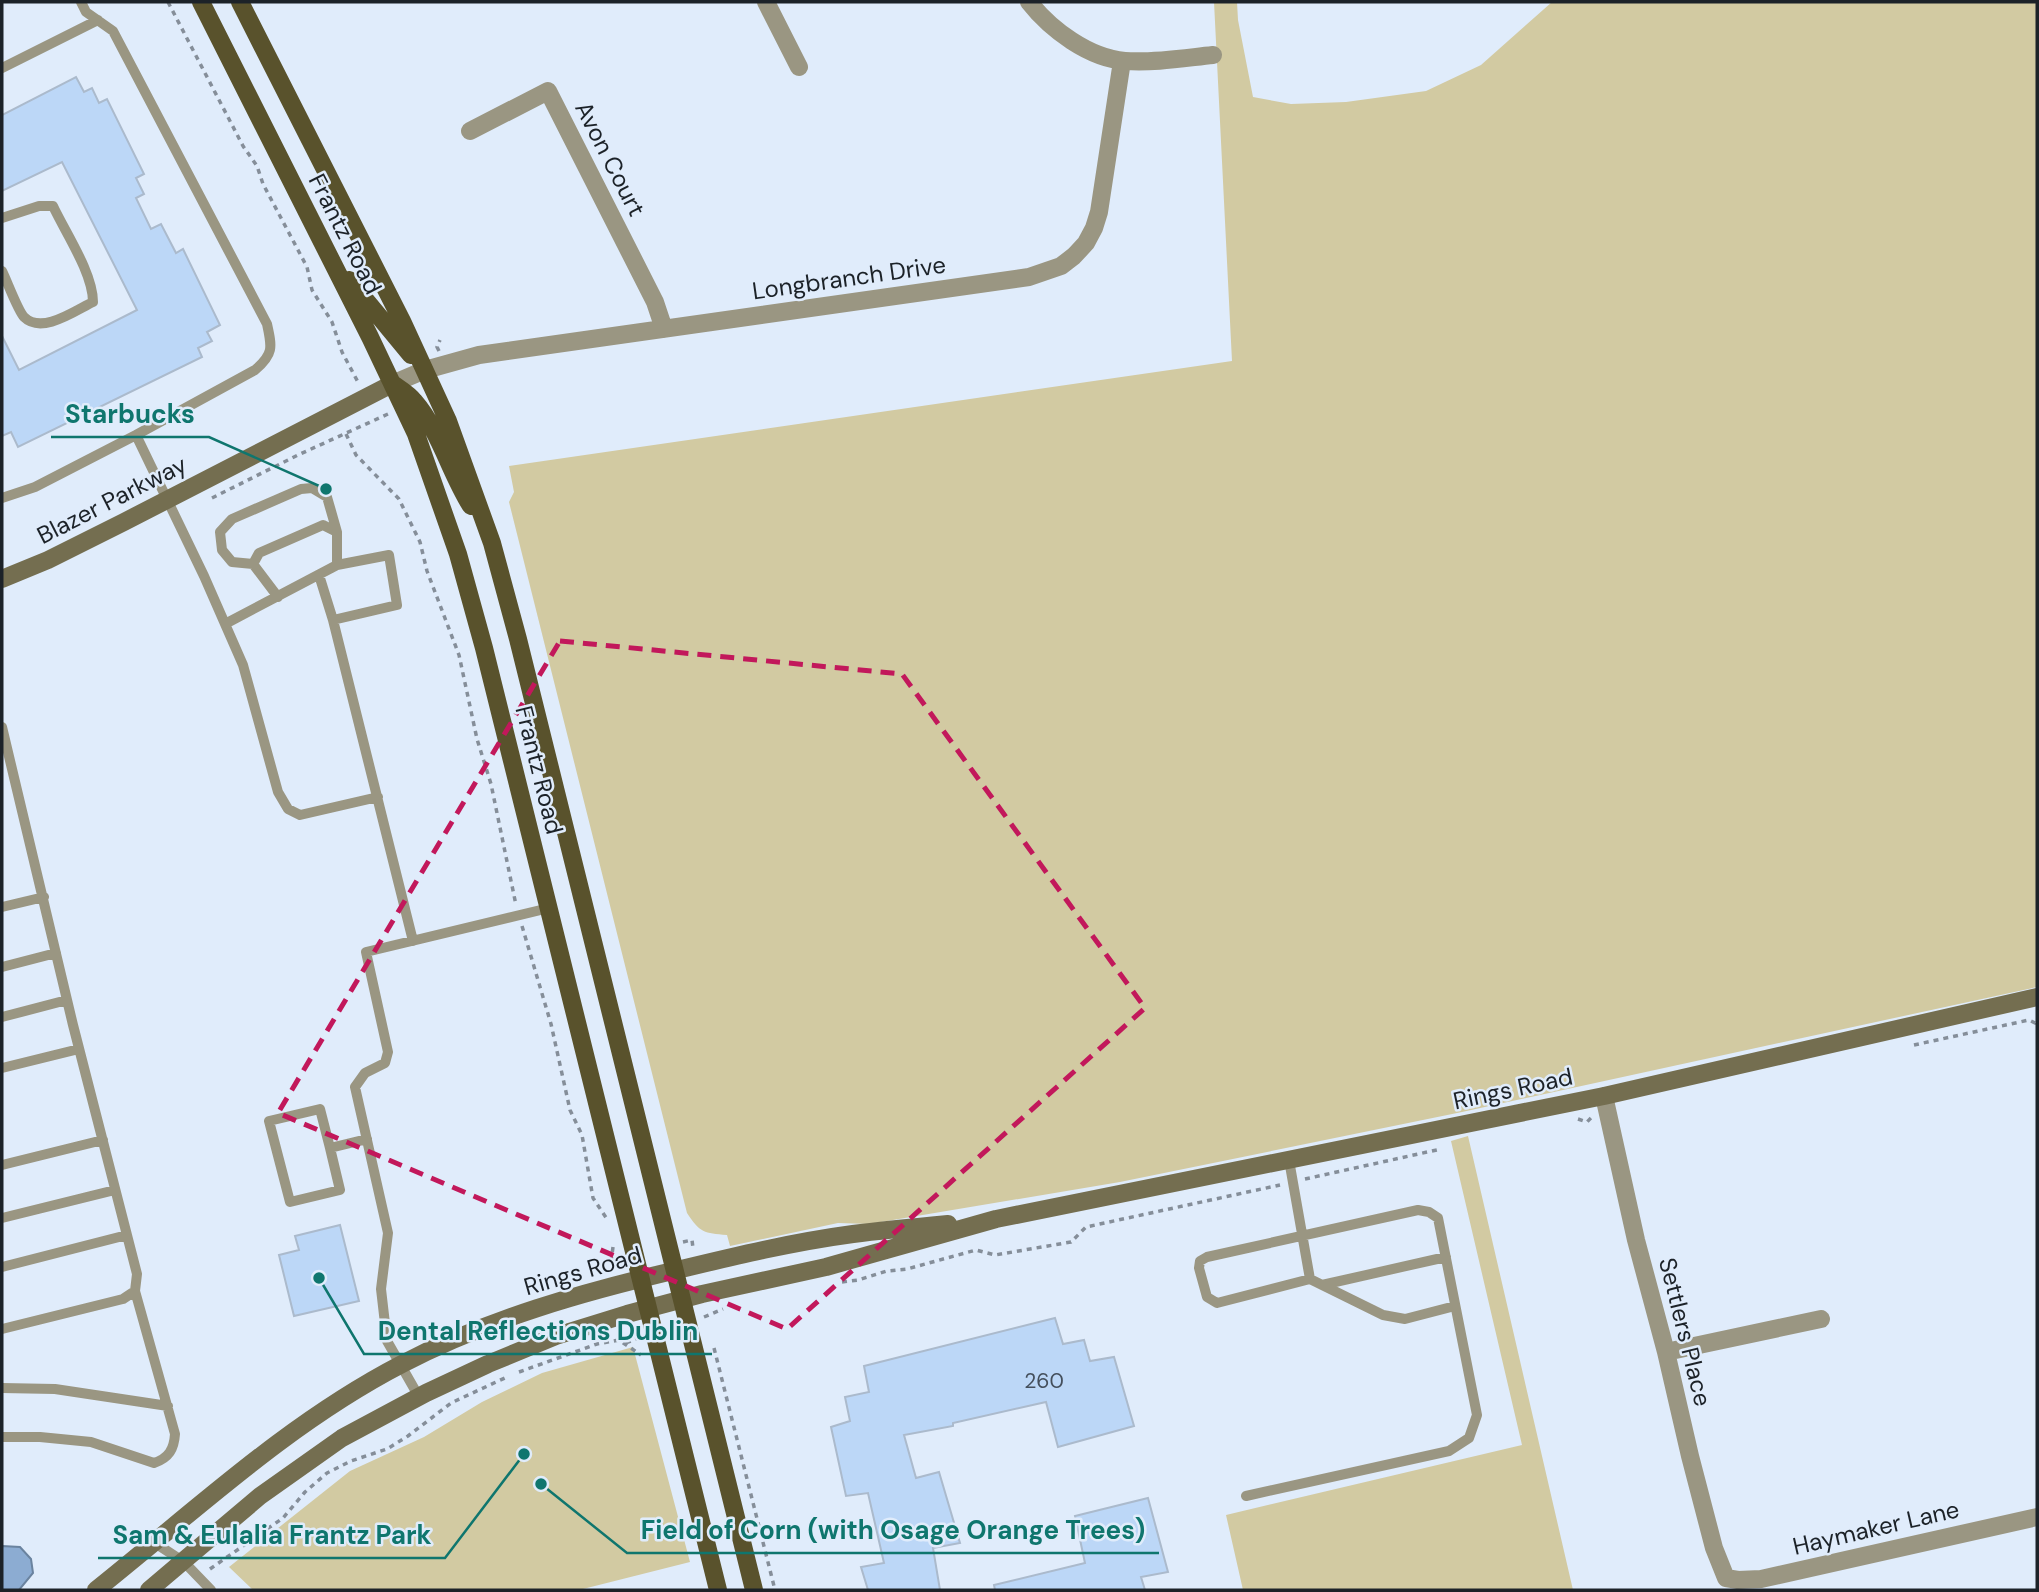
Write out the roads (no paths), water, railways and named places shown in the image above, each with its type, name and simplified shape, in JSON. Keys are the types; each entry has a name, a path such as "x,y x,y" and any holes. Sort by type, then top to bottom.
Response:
{"main road":[{"name":"Frantz Road","path":"201,2 416,434 458,554 718,1590"},
{"name":"Frantz Road","path":"240,2 425,370 448,421 487,529 518,639 754,1590"},
{"path":"327,253 387,329 425,370"},
{"path":"392,384 414,400 431,426 461,491 487,529"},
{"name":"Blazer Parkway","path":"2,579 48,560 392,384"},
{"name":"Rings Road","path":"149,1590 260,1496 333,1445 419,1397 488,1364 556,1336 626,1314 826,1266 996,1219 1604,1096 2037,997"},
{"name":"Rings Road","path":"96,1590 239,1471 331,1406 400,1365 515,1316 619,1283 776,1247 852,1234 996,1219"}],"street":[{"path":"766,2 799,67"},
{"path":"1030,2 1044,21 1076,44 1122,61 1213,55"},
{"name":"Longbranch Drive","path":"392,384 425,370 479,355 1029,278 1061,266 1086,243 1099,212 1122,61"},
{"name":"Avon Court","path":"470,131 548,91 655,302 664,329"},
{"name":"Settlers Place","path":"1604,1096 1636,1240 1714,1548 1726,1578"},
{"path":"1666,1352 1821,1319"},
{"name":"Haymaker Lane","path":"1726,1578 1761,1579 2037,1517"}],"lane":[{"path":"2,498 35,487 255,370 268,359 271,343 267,324 113,31 86,12 81,2"},
{"path":"2,68 98,20"},
{"path":"2,218 39,206 52,206 84,269 93,293 93,302 48,323 36,323 24,317 2,271"},
{"path":"136,435 243,665 278,792 288,809 300,815 378,797"},
{"path":"278,597 253,564 232,562 222,550 220,532 232,519 301,489 312,488 327,497 337,532 337,565"},
{"path":"253,564 259,553 323,524 337,532"},
{"path":"225,624 337,565 389,555 397,605 333,620"},
{"path":"318,575 333,620 413,940"},
{"path":"2,727 6,761 44,897 79,1049 137,1274 135,1291 175,1434 174,1448 163,1460 153,1463 91,1442 40,1437 2,1437"},
{"path":"2,906 44,897"},
{"path":"419,1397 387,1341 382,1289 388,1233 355,1087 365,1073 385,1063 388,1052 366,952 549,908"},
{"path":"2,967 56,953"},
{"path":"2,1017 67,1000"},
{"path":"2,1068 79,1049"},
{"path":"320,1109 330,1148 340,1190 290,1202 269,1121 320,1109"},
{"path":"330,1148 367,1139"},
{"path":"2,1165 103,1140"},
{"path":"1289,1160 1310,1279"},
{"path":"2,1218 116,1190"},
{"path":"1246,1496 1449,1451 1469,1438 1477,1415 1438,1217 1418,1210 1207,1257 1200,1261 1199,1268 1207,1297 1217,1303 1310,1279 1383,1315 1405,1319 1455,1306"},
{"path":"2,1267 127,1236"},
{"path":"1321,1285 1446,1257"},
{"path":"2,1329 123,1299 135,1291"},
{"path":"2,1388 55,1389 168,1406"},
{"path":"155,1543 184,1563 211,1590"}],"water":[{"path":"2,1546 20,1547 31,1559 33,1573 19,1590 2,1590"}],"place":[{"name":"Starbucks","path":"326,489"},
{"name":"Dental Reflections Dublin","path":"319,1278"},
{"name":"Sam & Eulalia Frantz Park","path":"524,1454"},
{"name":"Field of Corn (with Osage Orange Trees)","path":"541,1484"}]}
